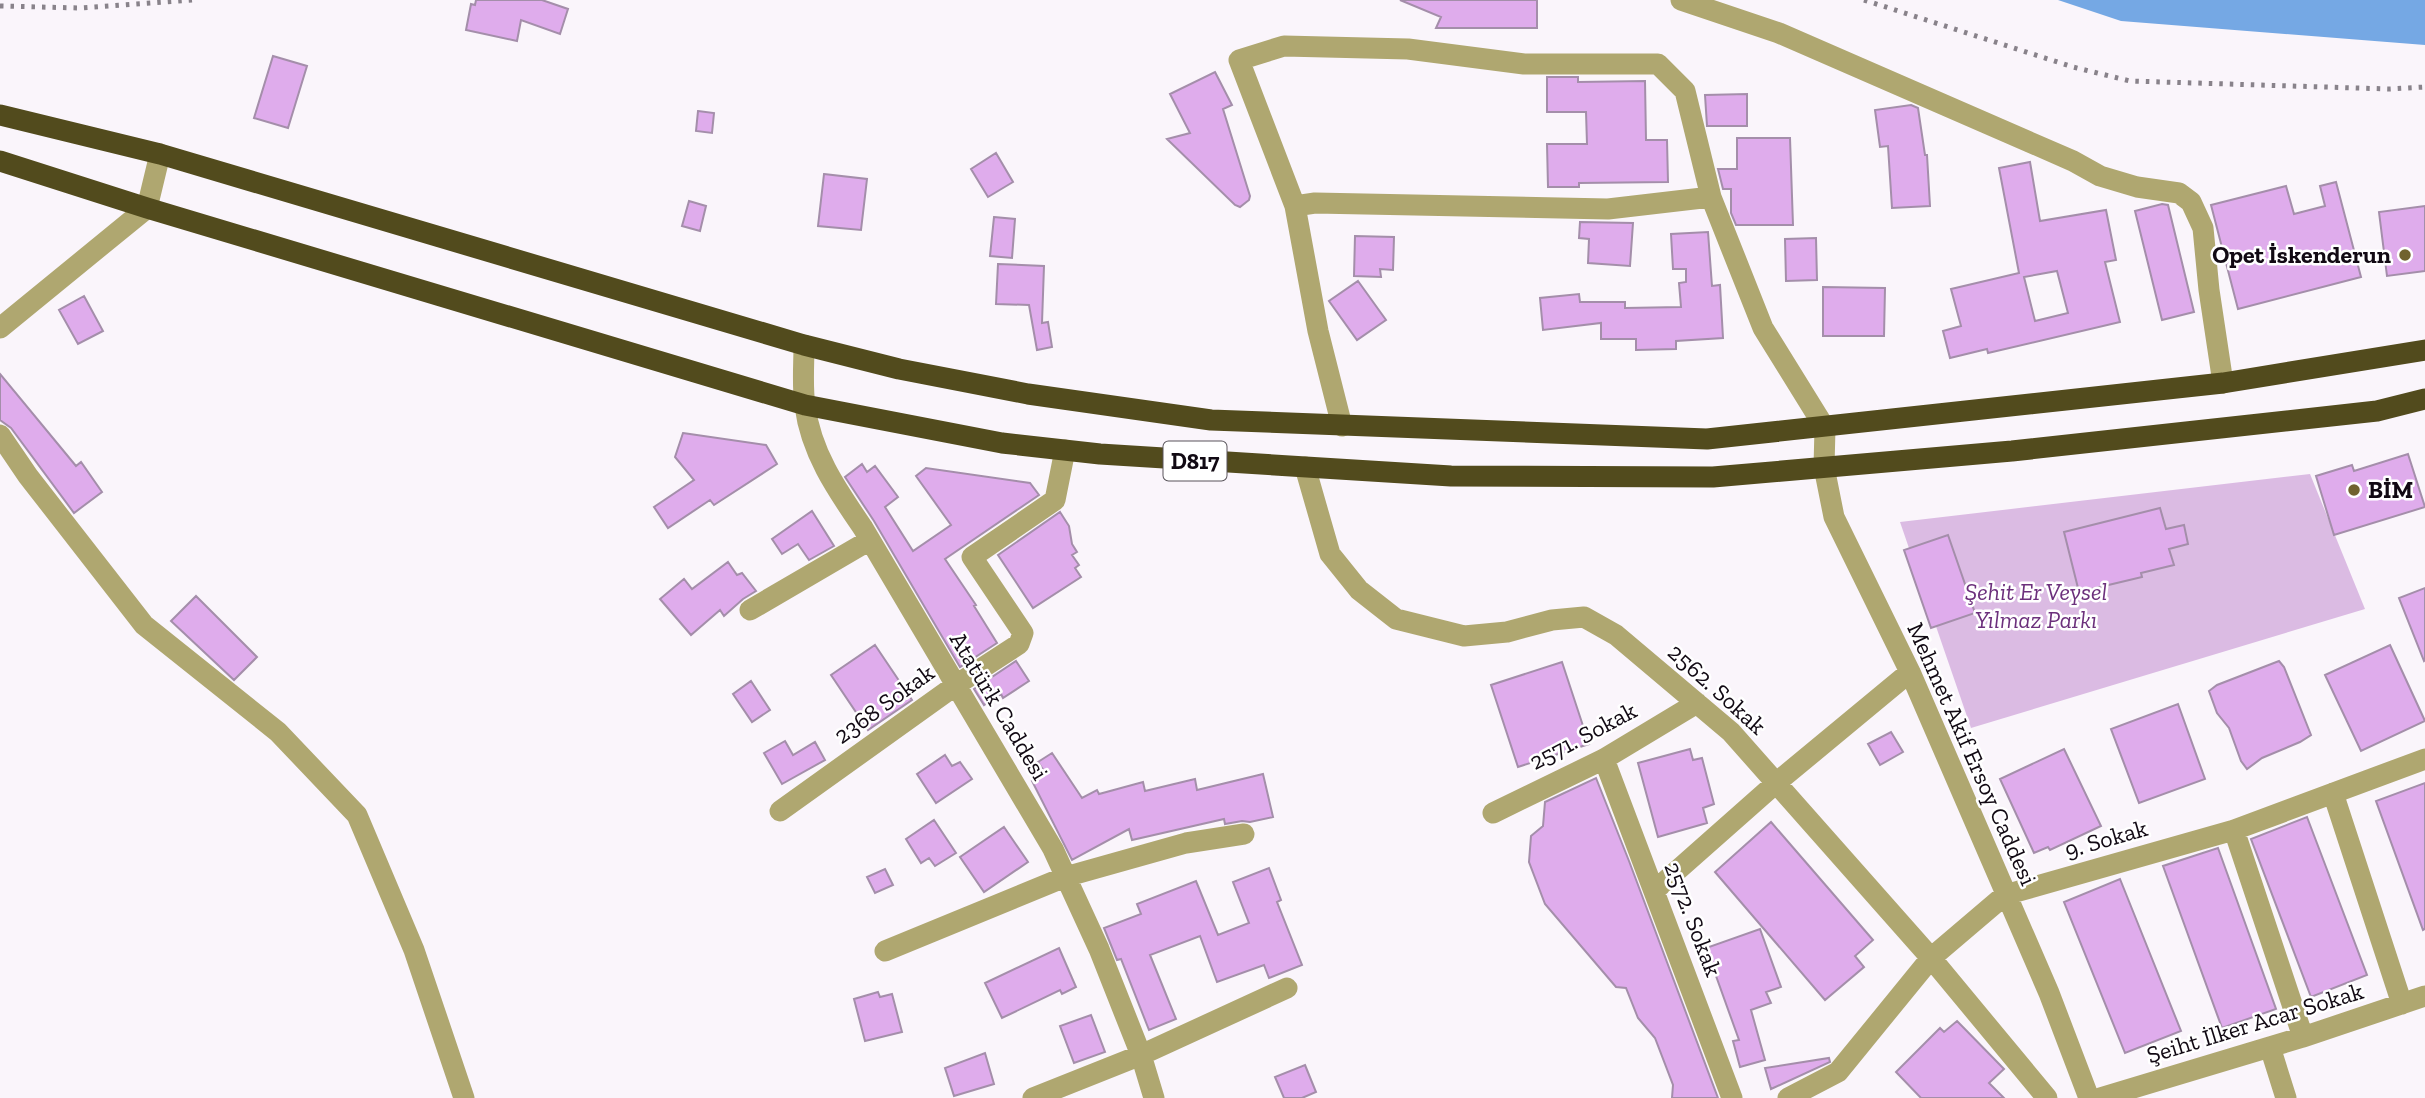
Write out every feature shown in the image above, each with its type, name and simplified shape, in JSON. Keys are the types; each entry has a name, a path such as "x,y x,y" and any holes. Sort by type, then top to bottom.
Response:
{"highway":[{"name":"D817","path":"0,115 160,154 804,345 899,369 1028,394 1211,420 1707,439 2223,383 2425,350"},
{"name":"D817","path":"0,161 146,208 805,405 1002,443 1065,450 1451,476 1713,477 2011,451 2363,413 2425,399"}],"street":[{"path":"1681,0 1779,33 2100,176 2137,187 2179,192 2191,202 2203,228 2223,383"},
{"path":"1342,426 1318,331 1295,206 1239,60 1284,46 1408,49 1524,64 1658,64 1685,92 1711,197 1763,328 1825,428"},
{"path":"0,328 146,208 160,154"},
{"path":"1295,206 1315,203 1608,209 1711,197"},
{"name":"Atatürk Caddesi","path":"804,345 805,405 814,446 832,483 870,540 1053,849 1099,949 1141,1055 1154,1098"},
{"name":"Mehmet Akif Ersoy Caddesi","path":"1825,428 1824,467 1834,517 1910,672 2049,993 2089,1098"},
{"path":"0,435 28,476 144,625 278,732 357,815 414,950 464,1098"},
{"name":"2368 Sokak","path":"780,811 956,685 1019,644 1023,633 972,557 1055,500 1065,450"},
{"name":"2562. Sokak","path":"1305,467 1330,554 1359,590 1396,619 1464,636 1507,632 1552,621 1584,617 1616,635 1697,703 1731,732 1931,958 2047,1098"},
{"path":"750,610 870,540"},
{"path":"1654,891 1776,783 1910,672"},
{"name":"2571. Sokak","path":"1493,813 1604,759 1697,703"},
{"name":"2572. Sokak","path":"1604,759 1732,1098"},
{"name":"9. Sokak","path":"1788,1098 1838,1072 1931,958 2006,895 2234,830 2425,759"},
{"path":"2333,793 2402,1004"},
{"path":"2234,830 2302,1037"},
{"path":"885,951 1065,877 1186,843 1244,834"},
{"path":"1033,1098 1141,1055 1287,989"},
{"name":"Şeiht İlker Acar Sokak","path":"2100,1098 2302,1037 2425,996"},
{"path":"2270,1047 2286,1098"}],"green space":[{"name":"Şehit Er Veysel Yılmaz Parkı","path":"2310,474 2365,609 1971,728 1900,522"}],"water":[{"path":"2058,0 2425,0 2425,45 2121,21"}],"building":[{"path":"476,0 542,0 568,9 560,34 521,20 517,41 466,30 471,4 475,5"},
{"path":"1400,0 1537,0 1537,28 1436,28 1441,17"},
{"path":"273,56 307,66 288,128 254,118"},
{"path":"1215,72 1232,105 1223,109 1250,196 1240,207 1167,139 1190,133 1170,94"},
{"path":"1547,77 1578,77 1578,82 1645,81 1646,140 1667,140 1668,182 1579,183 1579,187 1548,187 1547,144 1587,144 1586,112 1547,112"},
{"path":"1747,94 1747,126 1707,126 1705,95"},
{"path":"1911,105 1918,108 1927,155 1930,206 1892,208 1888,146 1880,147 1875,110"},
{"path":"698,111 714,113 712,133 696,131"},
{"path":"1737,138 1790,138 1793,225 1736,225 1731,213 1731,189 1723,189 1718,169 1737,169"},
{"path":"996,153 1013,182 988,197 971,169"},
{"path":"2030,162 2040,221 2106,210 2116,260 2105,262 2120,322 1988,353 1987,349 1950,358 1943,331 1961,326 1951,289 2019,273 1999,168","holes":["2057,271 2068,313 2035,321 2024,277"]},
{"path":"824,174 867,179 861,230 818,226"},
{"path":"2336,182 2361,277 2238,309 2211,205 2286,186 2294,214 2325,206 2320,186"},
{"path":"689,201 706,206 700,231 682,226"},
{"path":"2168,205 2194,312 2162,320 2135,211"},
{"path":"2425,206 2425,271 2387,276 2379,212"},
{"path":"994,217 1015,219 1012,258 990,256"},
{"path":"1580,222 1633,223 1630,266 1588,263 1589,239 1579,238"},
{"path":"1708,232 1712,286 1720,285 1723,338 1676,341 1676,349 1636,350 1636,339 1601,339 1601,323 1543,330 1540,298 1579,294 1580,302 1625,302 1625,308 1681,307 1679,283 1686,282 1686,269 1673,269 1671,234"},
{"path":"1355,236 1394,237 1393,270 1380,269 1381,277 1354,276"},
{"path":"1816,238 1817,280 1786,281 1785,239"},
{"path":"998,264 1044,266 1042,323 1048,322 1052,347 1037,350 1029,305 996,304"},
{"path":"1358,281 1386,320 1357,340 1329,301"},
{"path":"1823,287 1885,288 1884,336 1823,336"},
{"path":"84,296 103,331 78,344 59,310"},
{"path":"0,374 76,466 81,462 102,492 74,513 11,428 0,420"},
{"path":"683,433 766,445 777,464 714,505 710,500 668,528 654,507 694,480 675,457"},
{"path":"2408,454 2425,507 2334,535 2316,476 2352,465 2354,471"},
{"path":"862,464 867,472 875,466 898,497 885,507 913,551 951,525 916,476 926,468 1030,483 1039,495 945,559 976,605 974,606 997,643 960,667 845,477"},
{"path":"2160,508 2166,529 2184,525 2188,544 2169,549 2174,565 2141,573 2142,577 2079,592 2064,532"},
{"path":"812,511 834,546 809,560 798,544 782,554 772,539"},
{"path":"1060,512 1069,526 1072,544 1077,552 1072,555 1079,565 1075,568 1081,577 1033,608 998,555"},
{"path":"1948,535 1975,613 1931,628 1904,550"},
{"path":"728,562 737,575 742,573 756,591 724,616 720,610 691,635 660,599 684,579 692,589"},
{"path":"2425,588 2425,660 2424,661 2399,598"},
{"path":"196,596 257,657 234,680 171,621"},
{"path":"875,645 912,700 868,730 831,675"},
{"path":"2390,645 2425,721 2361,751 2325,675"},
{"path":"1016,661 1029,681 1003,698 1001,694 984,705 974,689"},
{"path":"2279,661 2284,667 2311,735 2262,758 2247,769 2241,761 2229,728 2217,713 2209,691 2217,685"},
{"path":"1562,662 1589,744 1518,767 1491,685"},
{"path":"751,681 770,710 752,722 733,694"},
{"path":"2178,704 2205,779 2139,803 2111,729"},
{"path":"1891,732 1903,752 1880,765 1868,744"},
{"path":"785,741 793,755 815,742 825,760 782,784 764,753"},
{"path":"1690,749 1693,760 1702,758 1714,804 1703,808 1707,823 1658,837 1638,763"},
{"path":"2064,749 2101,826 2050,850 2048,847 2034,853 2000,779"},
{"path":"1052,753 1082,798 1097,790 1099,794 1143,782 1145,791 1195,779 1197,790 1263,774 1273,817 1225,824 1224,819 1132,840 1129,829 1072,860 1032,781 1046,774 1038,762"},
{"path":"945,755 952,766 960,762 972,779 936,803 917,774"},
{"path":"1596,778 1718,1098 1672,1098 1673,1085 1655,1038 1638,1018 1626,988 1616,987 1545,904 1529,862 1531,836 1543,826 1545,802"},
{"path":"2425,783 2425,929 2423,930 2376,801"},
{"path":"2307,817 2367,975 2311,997 2251,839"},
{"path":"934,820 956,853 935,866 929,858 921,863 906,839"},
{"path":"1771,822 1873,940 1855,956 1864,967 1825,1000 1715,872"},
{"path":"1004,827 1028,862 984,892 960,857"},
{"path":"2218,848 2276,1009 2222,1028 2163,866"},
{"path":"1269,868 1281,900 1277,902 1302,965 1269,978 1264,965 1217,982 1200,936 1150,955 1176,1019 1149,1030 1121,959 1117,960 1104,928 1141,914 1137,904 1196,881 1218,935 1249,923 1233,882"},
{"path":"885,869 893,885 875,893 867,877"},
{"path":"2120,879 2181,1031 2125,1053 2064,902"},
{"path":"1760,929 1781,987 1766,992 1771,1003 1751,1010 1765,1060 1740,1067 1733,1041 1739,1040 1706,948"},
{"path":"1059,948 1076,987 1062,994 1060,990 1002,1018 985,983"},
{"path":"878,992 880,997 892,994 902,1032 865,1041 854,999"},
{"path":"1091,1015 1105,1052 1074,1063 1060,1026"},
{"path":"1957,1021 2004,1069 1989,1083 2004,1098 1921,1098 1896,1072 1940,1028 1944,1032"},
{"path":"985,1053 994,1084 954,1096 945,1068"},
{"path":"1829,1058 1830,1062 1771,1089 1765,1068"},
{"path":"1305,1065 1316,1092 1302,1098 1284,1098 1275,1077"}],"railway":[{"path":"0,6 80,8 192,0"},
{"path":"1864,0 2073,67 2130,81 2389,89 2425,87"}],"place":[{"name":"Opet İskenderun","path":"2405,255"},
{"name":"BİM","path":"2354,490"}]}
